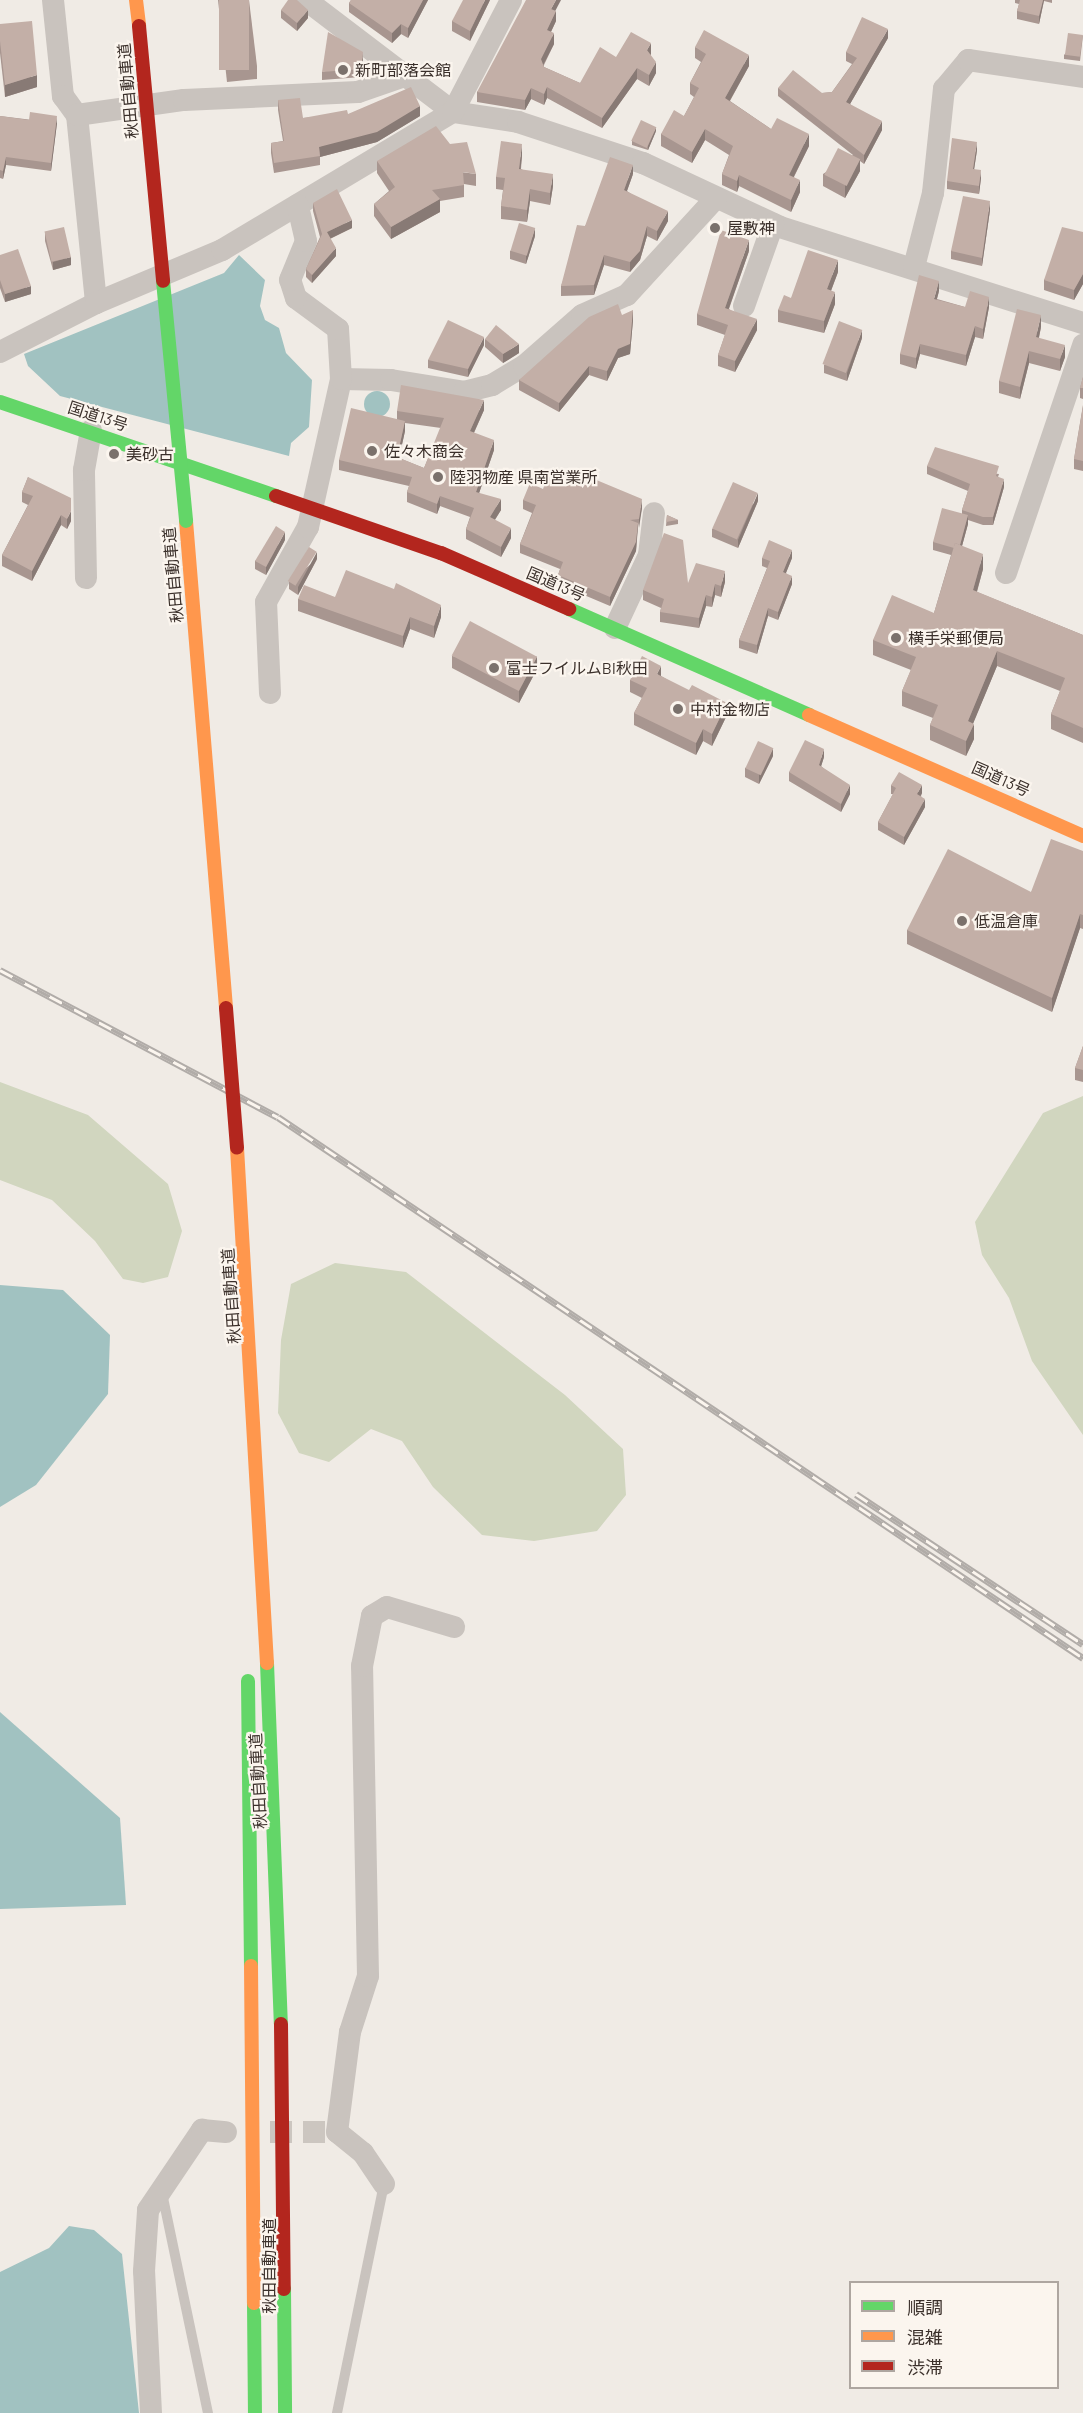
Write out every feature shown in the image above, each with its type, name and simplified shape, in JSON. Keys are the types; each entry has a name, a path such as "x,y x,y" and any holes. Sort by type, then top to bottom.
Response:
{"highway":[{"name":"秋田自動車道","path":"136,0 186,521 237,1148 280,1898 285,2413"},
{"name":"国道13号","path":"0,402 314,507 441,553 1083,836"},
{"name":"秋田自動車道","path":"237,1148 247,1604"},
{"name":"秋田自動車道","path":"248,1663 255,2413"}],"street":[{"path":"53,0 63,96 77,115 96,303"},
{"path":"306,0 453,112 518,122 643,163 773,224 914,267 1083,323"},
{"path":"0,352 96,303 222,250 453,112 511,0"},
{"path":"914,267 933,192 944,89 968,60 1083,77"},
{"path":"77,115 184,100 358,92 407,75"},
{"path":"342,380 464,392 492,385 524,366 582,315 627,295 716,198"},
{"path":"270,693 266,602 314,507 342,380 338,329 296,298 290,280 306,241 298,205"},
{"path":"744,306 773,224"},
{"path":"1006,573 1083,345"},
{"path":"86,578 84,470 91,431"},
{"path":"615,628 649,555 654,513"},
{"path":"384,2184 363,2153 337,2132 350,2032 368,1976 370,1947 362,1666 372,1616 387,1607 454,1627"},
{"path":"151,2413 144,2271 148,2210 160,2188 202,2130 226,2132"}],"lane":[{"path":"337,2413 384,2184"},
{"path":"160,2188 208,2413"}],"green space":[{"path":"0,1082 88,1115 168,1184 182,1231 168,1277 143,1283 123,1279 95,1241 52,1200 0,1180"},
{"path":"1083,1096 1083,1435 1032,1361 1009,1298 982,1255 975,1222 1043,1113"},
{"path":"335,1263 406,1272 565,1395 623,1449 626,1495 597,1531 534,1541 482,1535 433,1487 402,1441 371,1429 329,1462 299,1453 278,1413 281,1340 291,1284"}],"water":[{"path":"239,255 265,280 260,306 265,320 279,328 286,353 312,380 309,427 291,443 289,456 60,396 28,366 24,354 224,273"},
{"path":"377,391 386,395 390,404 386,413 377,417 368,413 364,404 368,395"},
{"path":"0,1285 63,1290 110,1335 108,1394 36,1485 0,1507"},
{"path":"0,1712 120,1818 126,1905 0,1909"},
{"path":"69,2226 94,2230 122,2254 139,2413 0,2413 0,2272 49,2248"}],"building":[{"path":"219,0 249,0 249,70 219,70"},
{"path":"288,0 297,0 308,10 297,23 281,10"},
{"path":"351,0 423,0 408,28 401,24 392,33 349,3"},
{"path":"463,0 485,0 470,31 452,21"},
{"path":"526,0 556,0 551,9 556,11 547,30 554,33 541,59 544,67 580,83 600,47 616,57 631,32 651,43 647,50 656,62 649,75 637,68 602,118 547,87 544,94 531,88 525,100 477,92"},
{"path":"1020,0 1043,0 1039,16 1017,11"},
{"path":"862,17 888,29 846,102 882,121 864,155 778,88 793,70 822,93 832,92 857,58 846,52"},
{"path":"32,21 37,75 5,85 0,24"},
{"path":"704,30 749,55 725,98 771,129 777,118 809,134 789,175 800,180 791,200 739,175 737,181 722,174 733,146 705,129 692,152 661,134 674,110 684,116 699,88 690,83 706,54 695,47"},
{"name":"新町部落会館","path":"328,32 363,52 361,69 322,72"},
{"path":"1068,33 1083,35 1080,57 1065,55"},
{"path":"411,87 420,106 377,132 319,147 320,156 274,163 271,143 284,141 278,100 300,98 303,118 347,110 348,114"},
{"path":"30,112 57,116 51,163 6,157 3,171 0,170 0,116 29,120"},
{"path":"641,120 656,127 647,148 631,141"},
{"path":"436,126 450,144 467,142 476,174 463,172 464,185 432,190 440,199 391,227 374,204 395,187 377,161"},
{"path":"952,138 977,142 973,169 981,170 979,186 947,181"},
{"path":"501,141 522,144 519,169 553,174 550,193 530,189 527,210 501,206 505,178 496,177"},
{"path":"838,148 860,159 847,186 824,175"},
{"path":"610,157 633,165 624,190 668,211 657,231 647,226 640,251 630,262 604,255 594,285 561,286 577,225 585,226"},
{"path":"337,189 352,220 327,232 336,248 312,275 306,269 322,234 313,203"},
{"path":"963,196 990,201 982,258 951,251"},
{"path":"519,223 535,228 527,256 511,251"},
{"path":"64,227 71,257 51,262 45,231"},
{"path":"1062,227 1083,232 1083,274 1074,290 1044,280"},
{"path":"721,230 749,240 725,308 757,319 735,361 718,355 728,325 697,314"},
{"path":"18,249 31,286 5,294 0,280 0,255"},
{"path":"808,250 838,260 827,289 835,292 824,321 778,310 784,295 791,298"},
{"path":"919,275 939,281 934,299 965,307 970,291 989,297 983,329 975,326 966,355 920,344 916,358 900,354"},
{"path":"618,304 622,315 633,310 630,344 618,349 607,371 589,366 559,403 519,380 589,317"},
{"path":"1017,309 1041,315 1036,337 1065,345 1060,359 1029,351 1020,387 999,381"},
{"path":"448,320 484,337 468,369 428,360"},
{"path":"839,321 862,330 846,373 823,364"},
{"path":"496,325 519,344 503,354 485,339"},
{"path":"401,385 484,400 470,431 494,440 476,492 501,499 490,517 511,528 501,547 466,529 474,508 440,496 437,504 407,492 412,477 339,460 351,408 405,421 397,457 424,468 444,418 397,411"},
{"path":"1083,406 1083,461 1074,459"},
{"path":"935,447 999,466 996,476 1004,479 993,517 983,517 962,510 970,484 927,466"},
{"path":"550,471 578,483 582,474 642,499 639,519 630,520 638,523 636,542 610,597 558,575 563,562 520,544 536,505 523,500 530,483 543,489"},
{"path":"28,477 71,498 71,511 67,519 61,515 32,571 2,555 33,496 22,492"},
{"path":"733,482 758,493 737,540 712,529"},
{"path":"942,508 968,515 960,545 955,543 954,548 933,542"},
{"path":"667,515 678,520 666,522"},
{"path":"276,526 285,532 266,567 255,561"},
{"path":"664,533 683,540 688,583 696,563 725,571 721,586 715,584 712,597 706,595 699,618 660,612 664,599 643,590"},
{"path":"769,540 792,550 783,572 792,576 778,612 768,608 757,645 739,640 770,561 762,558"},
{"path":"955,543 983,554 973,590 1083,635 1083,728 1051,714 1065,678 997,651 968,721 974,724 966,741 930,725 938,705 902,691 916,657 873,640 892,595 934,613"},
{"path":"309,547 317,552 295,586 288,581"},
{"path":"346,570 394,589 396,583 441,605 434,626 410,617 403,636 298,599 304,585 335,597"},
{"name":"富士フイルムBI秋田","path":"470,621 537,657 519,691 452,655"},
{"name":"中村金物店","path":"642,656 661,666 657,674 689,690 692,685 727,703 712,734 703,729 696,743 634,713 647,688 630,680"},
{"path":"805,740 824,749 819,765 850,785 841,804 789,772"},
{"path":"758,741 773,748 761,775 745,768"},
{"path":"899,772 922,785 917,794 925,799 904,837 878,822 896,788 891,785"},
{"path":"1051,839 1083,851 1083,915 1080,914 1052,998 907,930 948,849 1031,892"},
{"path":"1083,1046 1083,1070 1075,1068"}],"tunnel":[{"path":"270,2132 337,2132"}],"railway":[{"path":"0,970 278,1117 1083,1658"},
{"path":"856,1494 1083,1644"}],"traffic: fast":[{"path":"163,281 186,521"},
{"path":"0,402 276,496"},
{"path":"569,609 809,715"},
{"path":"267,1663 281,2024"},
{"path":"248,1681 251,1966"},
{"path":"284,2289 285,2413"},
{"path":"254,2303 255,2413"}],"traffic: slow":[{"path":"136,0 139,26"},
{"path":"186,521 226,1008"},
{"path":"809,715 1083,836"},
{"path":"237,1148 267,1663"},
{"path":"251,1966 254,2303"}],"traffic: jam":[{"path":"139,26 163,281"},
{"path":"276,496 441,553 569,609"},
{"path":"226,1008 237,1148"},
{"path":"281,2024 284,2289"}],"place":[{"name":"新町部落会館","path":"343,70"},
{"name":"屋敷神","path":"715,228"},
{"name":"佐々木商会","path":"372,451"},
{"name":"美砂古","path":"114,454"},
{"name":"陸羽物産 県南営業所","path":"438,477"},
{"name":"横手栄郵便局","path":"896,638"},
{"name":"富士フイルムBI秋田","path":"494,668"},
{"name":"中村金物店","path":"678,709"},
{"name":"低温倉庫","path":"962,921"}]}
